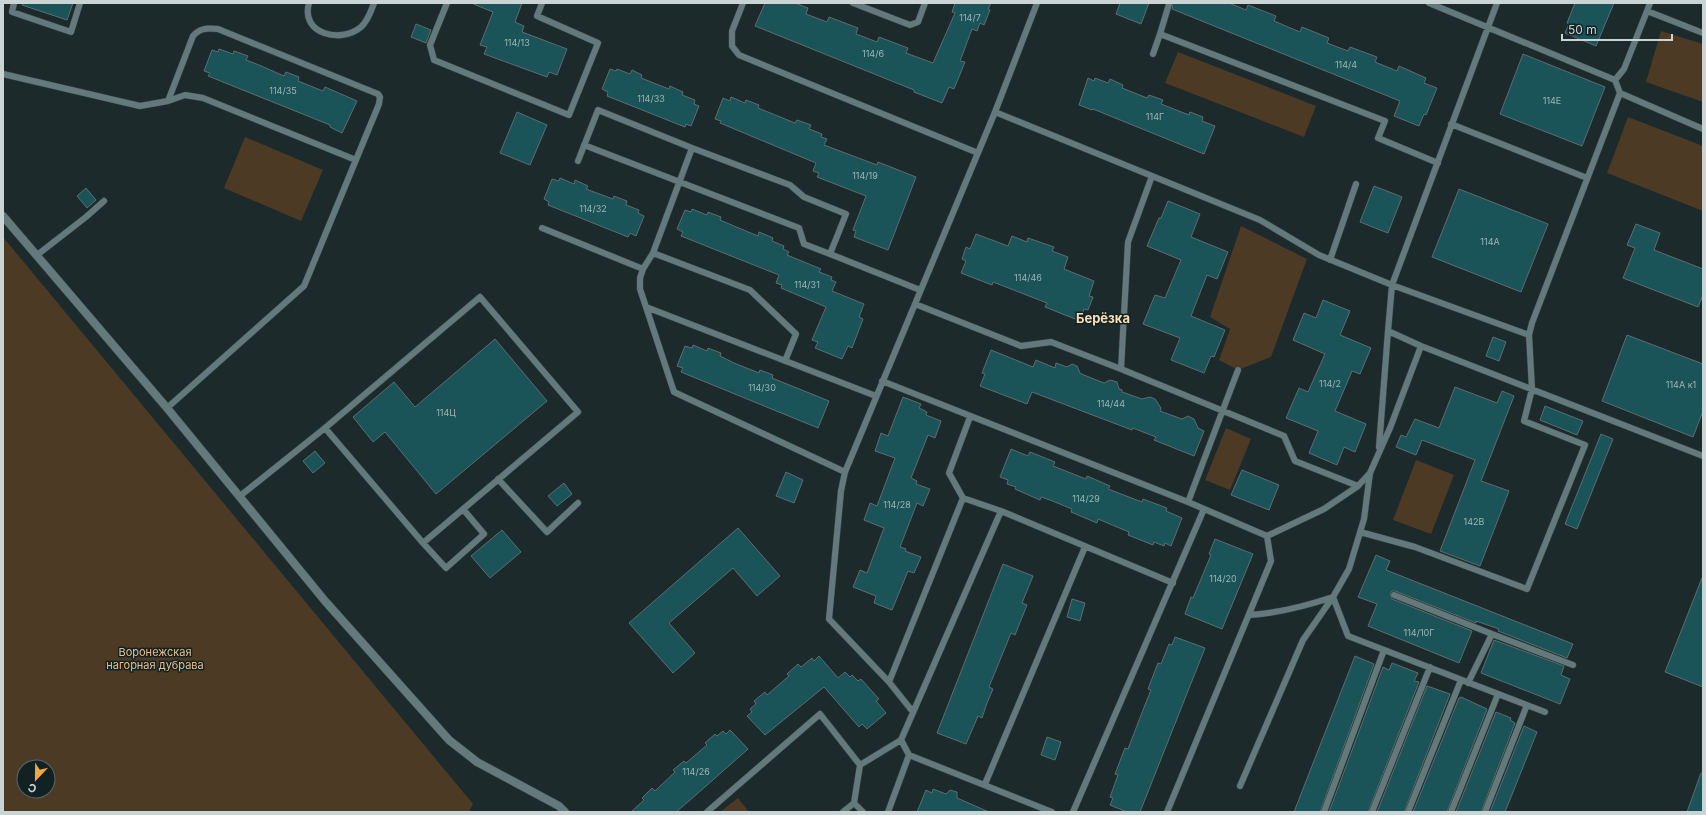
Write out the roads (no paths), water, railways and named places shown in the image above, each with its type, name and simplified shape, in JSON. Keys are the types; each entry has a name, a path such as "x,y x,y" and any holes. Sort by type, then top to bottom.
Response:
{"street":[{"path":"3,216 167,408 325,601 449,740 477,762 559,806 565,812"}],"lane":[{"path":"14,3 12,12 71,32 80,3"},
{"path":"309,3 306,11 307,19 311,25 324,33 340,36 352,33 362,27 368,18 374,3"},
{"path":"447,3 430,45 434,60 569,115 598,43 537,16 542,3"},
{"path":"742,3 732,31 732,46 739,55 745,59 978,153"},
{"path":"853,3 910,25 918,22 925,3"},
{"path":"913,712 888,682 829,619 841,491 845,472 995,112 1037,3"},
{"path":"1360,532 1415,547 1527,589 1585,445 1524,421 1532,389 1529,335 1620,93 1615,80 1429,3"},
{"path":"1379,452 1392,285 1497,3"},
{"path":"1615,80 1624,69 1650,3"},
{"path":"1153,54 1169,4"},
{"path":"1647,11 1703,33"},
{"path":"167,408 304,286 379,104 380,97 378,94 218,29 207,28 197,31 193,36 168,101"},
{"path":"1160,34 1385,121 1378,138 1438,163"},
{"path":"3,74 140,106 168,101 185,95 203,98 356,160"},
{"path":"1620,93 1703,129"},
{"path":"578,161 598,110 790,185 804,197 846,214 830,254"},
{"path":"995,112 1260,220 1330,260 1392,285 1529,335"},
{"path":"1451,124 1587,178"},
{"path":"584,145 799,228 804,244 920,290"},
{"path":"692,148 653,253 643,269 640,278 640,289 674,392 845,472"},
{"path":"1121,369 1128,242 1152,176"},
{"path":"1330,260 1356,184"},
{"path":"36,255 86,217 104,201"},
{"path":"542,228 643,269"},
{"path":"653,253 750,290 796,334 785,361"},
{"path":"240,496 325,428 480,297 578,412 423,543"},
{"path":"915,304 1021,346 1051,342 1121,369 1284,436 1295,461 1358,486"},
{"path":"646,307 876,396"},
{"path":"1388,331 1421,346 1703,456"},
{"path":"1240,786 1303,640 1333,597 1350,569 1364,519 1370,473 1421,346"},
{"path":"1188,502 1238,370"},
{"path":"882,381 1188,502 1267,536 1324,509 1358,486 1370,473"},
{"path":"970,417 948,473 962,498 1001,511 1173,583"},
{"path":"325,428 446,568 484,534 463,509"},
{"path":"498,480 547,532 578,503"},
{"path":"888,682 962,498"},
{"path":"1073,812 1204,509"},
{"path":"860,765 900,740 1001,511"},
{"path":"1167,812 1250,615 1271,561 1267,536"},
{"path":"985,784 1085,546"},
{"path":"1394,595 1573,665"},
{"path":"1250,615 1309,605 1333,597"},
{"path":"1333,597 1348,636 1545,712"},
{"path":"1468,682 1492,634"},
{"path":"1324,812 1384,650"},
{"path":"1372,812 1430,668"},
{"path":"1408,812 1461,680"},
{"path":"1450,812 1498,694"},
{"path":"1485,812 1527,706"},
{"path":"707,812 820,714 860,765 854,803 843,812"},
{"path":"900,740 909,755 985,784 1052,812"},
{"path":"888,812 909,755"},
{"path":"854,803 863,812"}],"district":[{"name":"Берёзка","path":"1103,318"}],"park label":[{"name":"Воронежская нагорная дубрава","path":"155,658"}]}
